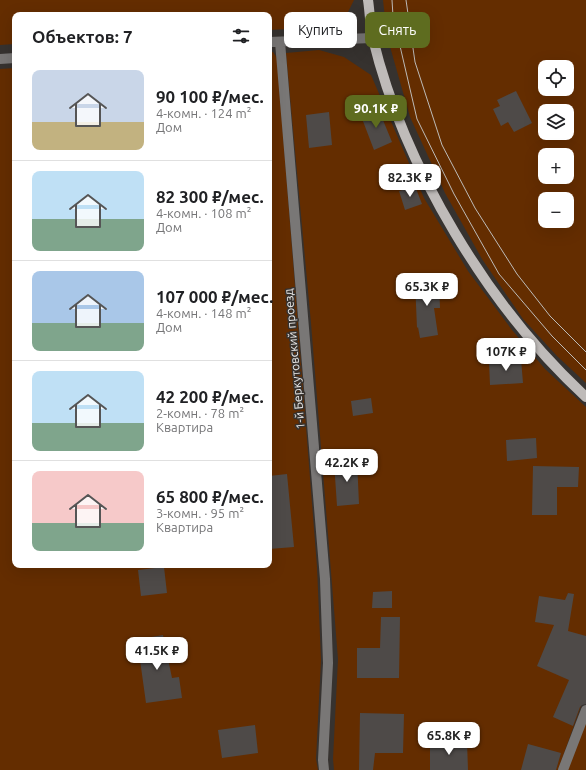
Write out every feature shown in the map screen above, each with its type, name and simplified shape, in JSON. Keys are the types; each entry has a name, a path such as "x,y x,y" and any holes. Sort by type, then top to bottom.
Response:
{"main road":[{"path":"368,0 369,12"},
{"path":"375,48 400,122 437,201 475,264 518,324 550,362 586,396"}],"street":[{"path":"272,42 365,38"},
{"name":"1-й Беркутовский проезд","path":"280,42 325,579 328,663 323,760 324,770"},
{"path":"0,59 12,58"},
{"path":"563,770 586,710"}],"shaded area":[{"path":"0,0 354,0 348,12 284,12 284,29 272,30 272,12 12,12 12,44 0,45"},
{"path":"383,0 586,0 586,383 557,356 523,319 482,259 445,193 410,117 390,48 430,48 430,12 384,12"},
{"path":"319,50 344,57 371,75 424,198 468,271 512,330 545,369 586,407 586,692 558,770 334,770 333,759 338,659 311,323 286,53"},
{"path":"272,52 277,58 317,567 321,660 316,759 318,770 0,770 0,69 12,68 12,568 272,568"},
{"path":"586,718 586,770 567,770"}],"building":[{"path":"516,91 532,123 514,132 508,122 501,126 493,109 500,106 497,100"},
{"path":"378,108 392,142 374,150 361,116"},
{"path":"329,112 332,145 309,148 306,115"},
{"path":"415,186 422,204 405,210 399,191"},
{"path":"439,279 440,308 434,308 438,335 420,338 418,327 417,328 415,281"},
{"path":"521,359 523,383 490,385 489,362"},
{"path":"371,398 373,413 353,416 351,401"},
{"path":"536,438 537,458 507,461 506,440"},
{"path":"357,460 359,504 337,506 334,462"},
{"path":"533,466 579,467 578,487 557,487 557,515 532,515"},
{"path":"287,474 294,547 272,549 272,476"},
{"path":"164,568 167,593 141,596 138,570"},
{"path":"392,591 392,608 372,608 373,592"},
{"path":"568,593 574,594 568,631 586,636 586,704 580,707 573,726 553,717 569,680 537,666 554,625 535,622 539,596 565,600"},
{"path":"381,617 400,617 399,678 357,678 357,648 380,648"},
{"path":"163,635 172,678 179,677 182,698 146,703 140,660 138,660 134,640"},
{"path":"360,713 404,714 403,753 375,753 373,770 359,770"},
{"path":"255,725 258,753 222,758 218,730"},
{"path":"430,741 467,741 468,770 430,770"},
{"path":"528,744 561,753 556,770 521,770"}],"tram line":[{"path":"392,0 393,16 417,119 454,194 499,274 552,336 586,370"},
{"path":"406,0 415,62 442,145 475,208 517,274 550,316 586,352"}]}
